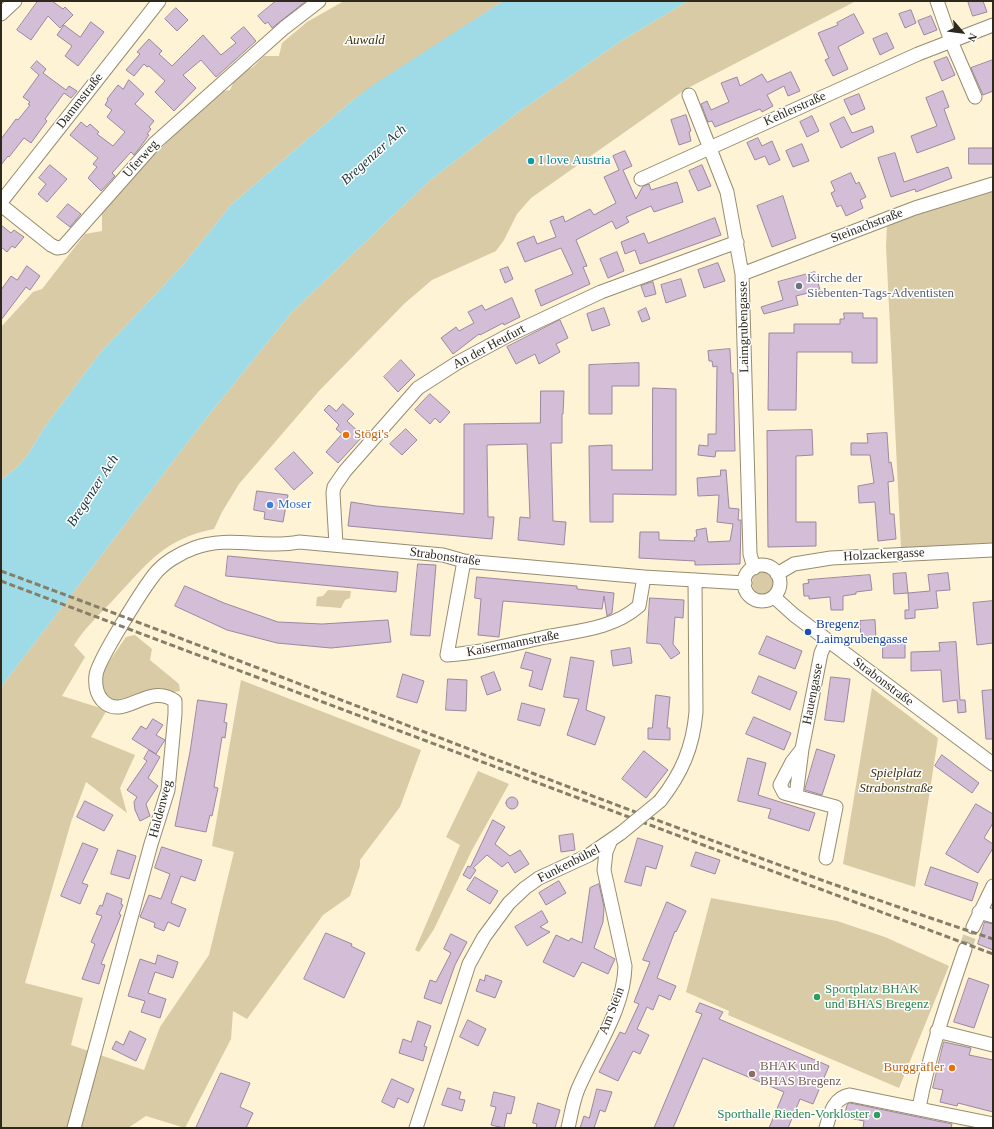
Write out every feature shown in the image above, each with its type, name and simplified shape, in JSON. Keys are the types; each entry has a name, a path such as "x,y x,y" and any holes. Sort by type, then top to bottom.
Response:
{"street":[{"path":"1,14 15,1"},
{"name":"Dammstraße","path":"1,202 159,1"},
{"name":"Uferweg","path":"1,205 51,245 57,248 63,247 155,143 284,28 319,1"},
{"path":"937,1 951,41 975,97"},
{"name":"Kehlerstraße","path":"641,179 918,54 993,25"},
{"name":"Laimgrubengasse","path":"689,94 727,192 742,274 750,554 754,568"},
{"name":"Steinachstraße","path":"742,274 915,208 993,184"},
{"name":"An der Heufurt","path":"336,545 334,486 345,471 418,388 457,363 509,335 601,292 737,242"},
{"name":"Strabonstraße","path":"154,574 176,556 194,548 212,544 255,542 286,545 299,542 443,555 464,561 644,577 745,583"},
{"name":"Holzackergasse","path":"777,574 794,564 831,558 993,550"},
{"name":"Kaisermannstraße","path":"464,561 447,655 473,653 592,629 620,619 639,606 644,577"},
{"path":"764,566 774,570 777,574 779,578 779,588 774,597 764,601 754,599 747,592 745,583 748,574 754,568 764,566"},
{"name":"Haldenweg","path":"74,1128 151,844 168,790 176,714 175,701 168,696 158,694 120,707 110,707 102,700 96,691 96,673 104,656 154,574"},
{"name":"Funkenbühel","path":"416,1128 469,964 484,937 509,903 525,888 539,878 575,863 610,842 660,801 679,775 690,747 696,712 695,580"},
{"name":"Strabonstraße","path":"774,597 794,615 993,764"},
{"name":"Hauengasse","path":"796,796 802,749 821,653 827,640"},
{"name":"Hauengasse","path":"802,749 792,762 780,785 784,793 836,807 826,858"},
{"name":"Am Stein","path":"568,1128 578,1090 616,1007 623,982 625,966 604,870 606,852 610,842"},
{"path":"973,926 993,886"},
{"path":"979,912 993,916"},
{"path":"919,1108 925,1072 937,1031 965,950"},
{"path":"937,1031 993,1045"},
{"path":"826,1128 833,1107 844,1096 856,1096 993,1124"}],"green space":[{"name":"Auwald","path":"344,1 503,1 353,100 231,205 183,265 100,353 44,428 27,456 16,468 1,480 1,327 33,292 42,289 85,234 102,231 102,209 218,92 230,90 236,76 253,67 264,56 279,56 282,43 307,22"},
{"path":"688,1 856,1 686,89 531,198 517,214 504,240 496,251 432,280 405,303 319,391 239,484 222,512 214,529 197,533 182,539 170,546 148,563 94,620 74,645 85,657 62,696 107,710 91,737 135,755 120,788 127,813 86,782 71,822 25,983 83,998 71,1045 144,1070 160,1027 209,955 234,852 212,846 241,680 421,750 400,807 360,860 360,866 350,896 323,915 247,1019 233,1011 231,1039 185,1128 146,1116 128,1128 1,1128 1,687 200,426 291,313 428,182 517,113 621,41"},
{"path":"993,191 993,545 901,548 886,246 887,225 916,214"},
{"path":"763,572 771,575 774,583 771,591 763,594 755,591 752,583 755,575"},
{"path":"328,590 351,591 350,598 345,600 341,608 316,606 317,597 323,596"},
{"path":"135,635 152,649 150,660 179,684 180,691 173,692 161,688 118,703 105,697 101,686 101,673 126,637"},
{"name":"Spielplatz Strabonstraße","path":"872,688 938,738 915,887 843,864"},
{"path":"478,771 509,784 472,850 434,929 419,952 415,950 460,845 446,837"},
{"name":"Sportplatz BHAK und BHAS Bregenz","path":"711,898 837,921 885,937 949,966 899,1088 728,1015 729,1011 686,992"}],"water":[{"name":"Bregenzer Ach","path":"503,1 688,1 621,41 517,113 428,182 291,313 200,426 1,687 1,480 16,468 27,456 44,428 100,353 183,265 231,205 353,100 373,85"}],"building":[{"path":"38,1 52,1 63,9 65,7 73,15 60,28 48,16 31,40 17,30"},
{"path":"276,1 306,1 272,28 268,22 265,24 258,16"},
{"path":"968,1 983,1 987,12 973,16"},
{"path":"176,8 188,20 177,31 165,19"},
{"path":"911,10 916,23 905,28 899,14"},
{"path":"854,14 864,33 838,47 848,69 833,76 825,60 829,58 818,33 838,25 837,23"},
{"path":"931,16 937,30 924,35 918,21"},
{"path":"91,22 104,32 78,66 65,56 72,46 57,35 64,25 80,37"},
{"path":"244,27 256,41 216,77 201,60 183,75 196,88 174,111 155,92 165,81 149,66 147,67 144,64 134,76 126,70 140,54 137,52 149,39 162,51 159,54 172,66 203,35 221,55 236,43 231,38"},
{"path":"887,33 894,48 880,55 873,39"},
{"path":"947,57 955,75 942,81 934,62"},
{"path":"993,60 993,91 983,95 971,68"},
{"path":"37,61 46,69 43,73 66,90 69,86 77,91 71,98 64,93 45,119 47,121 31,143 24,138 1,165 1,139 16,119 18,120 30,105 28,104 30,102 23,97 39,75 31,68"},
{"path":"791,72 800,91 788,96 784,86 767,95 773,106 762,112 760,109 715,127 712,121 708,122 701,104 707,101 711,110 729,102 721,83 737,77 740,86 762,74 767,82"},
{"path":"129,80 144,94 135,104 154,121 149,127 151,129 147,134 149,135 141,146 134,155 131,152 112,173 115,176 101,191 88,178 97,167 93,164 98,158 70,135 81,122 87,127 90,124 99,132 97,134 113,146 125,132 107,117 112,110 105,105 108,100 107,99 118,85 123,89"},
{"path":"943,91 949,107 944,109 955,139 917,153 911,136 937,126 926,98"},
{"path":"859,94 865,109 851,115 844,100"},
{"path":"686,115 691,131 689,132 691,141 679,145 671,120"},
{"path":"812,116 819,131 807,137 800,122"},
{"path":"844,117 852,133 872,126 874,132 841,148 830,124"},
{"path":"758,138 762,146 772,141 780,160 769,165 765,156 755,160 747,143"},
{"path":"802,144 809,161 793,167 786,151"},
{"path":"969,148 993,148 993,164 969,164"},
{"path":"625,151 632,166 623,170 636,199 643,186 649,184 651,190 677,182 683,202 654,212 651,206 626,217 629,222 616,229 612,221 576,240 587,266 583,267 590,284 541,306 535,290 573,274 561,248 525,262 517,243 534,236 537,244 556,237 550,221 563,216 565,222 590,209 594,215 616,203 604,177 619,170 613,156"},
{"path":"895,153 904,182 948,167 952,178 916,192 915,189 891,197 878,158"},
{"path":"50,165 67,179 47,202 38,194 46,184 39,178"},
{"path":"702,165 711,186 698,191 689,171"},
{"path":"851,173 856,184 859,182 866,197 860,200 863,208 846,216 841,205 837,207 831,193 835,191 831,182"},
{"path":"783,196 796,238 772,247 757,206"},
{"path":"68,204 81,214 70,227 57,217"},
{"path":"715,218 721,235 640,264 635,250 625,254 621,242 644,233 648,243"},
{"path":"1,225 11,233 14,230 24,237 15,248 12,246 7,252 1,247"},
{"path":"617,252 624,271 608,278 600,259"},
{"path":"718,263 725,281 704,288 698,270"},
{"path":"27,266 40,276 30,290 26,287 1,320 1,290 11,276 17,280"},
{"path":"508,267 513,279 505,283 500,270"},
{"name":"Kirche der Siebenten-Tags-Adventisten","path":"815,272 820,290 796,296 798,305 764,314 761,307 783,300 778,282"},
{"path":"681,279 686,296 666,303 661,285"},
{"path":"653,282 656,294 645,297 641,286"},
{"path":"512,298 520,317 504,325 503,323 480,335 479,334 453,354 441,338 456,327 459,331 474,323 468,312 482,305 485,310"},
{"path":"604,308 610,325 592,331 587,314"},
{"path":"646,308 650,319 642,322 638,312"},
{"path":"844,313 863,313 863,318 877,318 877,363 852,363 852,352 797,352 796,410 768,410 769,333 794,333 794,324 840,324 840,319 844,319"},
{"path":"560,320 568,338 556,344 560,352 539,364 535,354 516,364 507,347"},
{"path":"730,349 731,373 733,373 735,451 716,451 715,457 698,455 699,445 708,446 708,434 716,434 717,366 713,367 712,361 709,361 708,351"},
{"path":"401,360 415,375 398,392 384,377"},
{"path":"639,363 639,386 612,386 612,414 589,414 589,365"},
{"path":"653,388 676,389 676,495 613,494 613,522 590,522 589,446 612,445 612,470 652,470"},
{"path":"541,391 564,391 562,443 551,443 553,521 566,522 564,545 518,540 520,517 530,518 527,444 487,445 488,517 494,517 492,539 348,526 351,502 376,506 464,514 464,424 540,423"},
{"path":"430,394 450,412 440,423 435,418 430,424 415,410"},
{"path":"343,404 354,414 347,421 363,436 338,463 326,452 342,434 336,429 339,425 324,410 329,405 336,411"},
{"path":"406,429 417,440 402,455 390,444"},
{"path":"812,430 813,455 796,456 796,522 816,522 816,546 768,547 767,431"},
{"path":"887,433 889,463 891,462 894,481 888,482 890,514 894,514 896,539 878,541 875,502 859,503 858,486 874,483 870,455 851,455 851,443 868,443 867,434"},
{"path":"294,452 313,473 294,490 275,469"},
{"path":"721,470 726,470 729,508 739,509 738,520 741,520 740,564 695,565 695,561 639,558 640,532 659,532 659,540 695,541 694,538 697,536 696,530 706,528 708,542 730,541 733,524 717,522 719,495 698,496 697,478 720,476"},
{"name":"Moser","path":"257,491 288,495 283,522 264,519 265,512 254,510"},
{"path":"228,556 398,572 396,592 226,576"},
{"path":"418,564 436,565 430,636 411,635"},
{"path":"906,573 908,593 894,594 893,574"},
{"path":"948,573 950,590 936,591 938,608 915,610 915,618 905,619 905,610 909,610 908,593 930,591 928,575"},
{"path":"870,575 872,590 856,592 856,594 843,596 843,610 831,610 830,597 809,599 809,596 804,596 803,584 809,583 808,580"},
{"path":"477,577 577,586 577,589 614,593 612,613 607,616 604,596 602,609 503,601 499,637 478,635 481,599 475,598"},
{"path":"185,586 224,603 278,622 322,624 388,620 391,642 331,648 277,643 227,630 175,606"},
{"path":"650,598 684,600 683,618 675,617 673,644 680,653 671,659 660,644 647,643"},
{"path":"993,601 993,643 977,645 973,603"},
{"path":"875,620 876,639 861,640 860,621"},
{"path":"767,636 802,651 795,669 759,654"},
{"path":"883,641 905,641 905,658 883,658"},
{"path":"956,642 960,700 965,700 966,712 958,713 957,700 943,702 941,670 911,671 911,652 940,651 939,643"},
{"path":"630,648 632,663 613,666 611,651"},
{"path":"526,652 551,659 542,690 529,686 533,671 521,668"},
{"path":"571,657 594,661 586,710 605,717 595,745 567,735 579,699 564,697"},
{"path":"494,672 501,690 487,695 481,677"},
{"path":"403,674 424,681 417,703 397,697"},
{"path":"759,676 797,692 790,710 752,693"},
{"path":"831,677 850,679 844,722 825,720"},
{"path":"448,679 467,680 466,711 446,710"},
{"path":"993,690 993,739 986,739 982,691"},
{"path":"656,695 670,697 667,728 670,728 670,740 648,739 648,728 652,728"},
{"path":"198,700 227,704 224,722 227,723 225,738 222,737 214,787 218,788 212,816 210,815 206,832 175,826 190,752"},
{"path":"522,703 545,709 540,726 518,720"},
{"path":"754,717 791,733 784,750 746,734"},
{"path":"153,719 163,725 156,735 165,740 156,754 132,739 141,726 146,729"},
{"path":"817,749 835,755 822,795 805,790"},
{"path":"149,750 160,757 148,778 158,786 146,804 150,816 140,821 135,810 134,802 137,797 127,790 147,761 144,759"},
{"path":"644,751 668,770 646,798 622,779"},
{"path":"942,755 979,783 972,793 935,766"},
{"path":"748,758 766,763 758,795 815,813 809,831 768,818 771,809 738,801"},
{"path":"510,797 514,797 518,803 514,809 510,809 506,805 506,801"},
{"path":"85,801 113,815 104,831 77,817"},
{"path":"976,804 993,814 993,823 984,838 993,844 993,848 978,873 946,854"},
{"path":"493,820 505,827 495,844 510,856 520,850 529,864 515,873 508,862 502,867 487,855 473,868 476,870 470,879 463,875 468,866 470,867"},
{"path":"573,834 575,850 561,852 559,836"},
{"path":"638,838 663,846 656,869 646,866 641,886 625,882"},
{"path":"83,843 98,849 82,883 88,885 80,904 61,896"},
{"path":"162,847 202,860 195,881 181,876 171,903 186,909 179,927 168,922 164,931 154,927 155,923 140,917 149,895 161,899 170,874 155,868"},
{"path":"118,850 136,856 129,879 111,874"},
{"path":"696,852 720,860 715,874 691,866"},
{"path":"931,867 978,883 972,901 925,885"},
{"path":"475,877 498,891 490,904 467,890"},
{"path":"559,881 566,893 546,905 539,893"},
{"path":"599,884 604,907 603,922 594,948 615,959 608,974 582,962 574,977 543,962 556,935 569,941 571,938 582,943 590,888"},
{"path":"107,893 122,899 121,904 123,905 119,914 121,915 101,964 105,965 99,984 82,979 95,944 91,942 102,916 96,914 100,905 102,906"},
{"path":"667,902 686,911 676,932 675,931 657,978 676,986 670,1000 659,995 653,1010 647,1007 637,1029 649,1035 640,1054 633,1051 618,1081 599,1072 620,1032 625,1034 639,1004 634,1002 650,962 643,960"},
{"path":"542,911 548,922 540,927 550,932 527,946 515,927"},
{"path":"985,922 993,924 993,950 978,944"},
{"path":"326,933 352,944 351,946 365,953 344,998 304,979"},
{"path":"451,934 467,942 455,965 441,1004 424,998 430,980 436,982 451,953 444,949"},
{"path":"158,955 178,962 173,978 155,972 148,993 166,999 160,1018 141,1012 145,1001 128,996 140,959 155,964"},
{"path":"486,975 502,981 495,998 476,991 480,979 484,981"},
{"path":"969,978 989,985 974,1028 954,1022"},
{"path":"700,1003 723,1012 719,1019 829,1066 813,1104 800,1099 788,1128 769,1128 784,1092 703,1058 673,1128 654,1128 702,1014 696,1012"},
{"path":"468,1020 486,1029 478,1046 460,1037"},
{"path":"418,1021 431,1026 424,1046 427,1047 423,1061 399,1053 403,1039 411,1042"},
{"path":"130,1031 146,1039 136,1061 112,1049 116,1041 123,1045"},
{"path":"944,1042 971,1048 969,1055 993,1060 993,1112 958,1103 957,1106 940,1102 943,1090 933,1088"},
{"path":"221,1073 250,1083 240,1107 253,1113 246,1128 196,1128"},
{"path":"392,1079 414,1089 408,1103 398,1098 394,1108 382,1102"},
{"path":"448,1088 461,1092 459,1099 465,1100 462,1111 442,1105"},
{"path":"597,1089 612,1092 605,1112 600,1110 594,1128 580,1128 584,1116 589,1118"},
{"path":"494,1092 515,1097 511,1114 507,1113 504,1128 491,1125 496,1107 491,1106"},
{"path":"538,1103 560,1110 555,1128 536,1128 537,1124 533,1123"},
{"name":"Sporthalle Rieden-Vorkloster","path":"850,1103 952,1124 951,1128 863,1128 864,1121 844,1117 847,1105"}],"tunnel":[{"path":"965,949 973,927"}],"railway":[{"path":"1,571 619,806 743,852 993,939"},
{"path":"1,581 993,954"}],"place":[{"name":"I love Austria","path":"531,161"},
{"name":"Kirche der Siebenten-Tags-Adventisten","path":"799,286"},
{"name":"Stögi's","path":"346,435"},
{"name":"Moser","path":"270,505"},
{"name":"Bregenz Laimgrubengasse","path":"808,632"},
{"name":"Sportplatz BHAK und BHAS Bregenz","path":"817,997"},
{"name":"Burggräfler","path":"952,1068"},
{"name":"BHAK und BHAS Bregenz","path":"752,1074"},
{"name":"Sporthalle Rieden-Vorkloster","path":"877,1115"}]}
